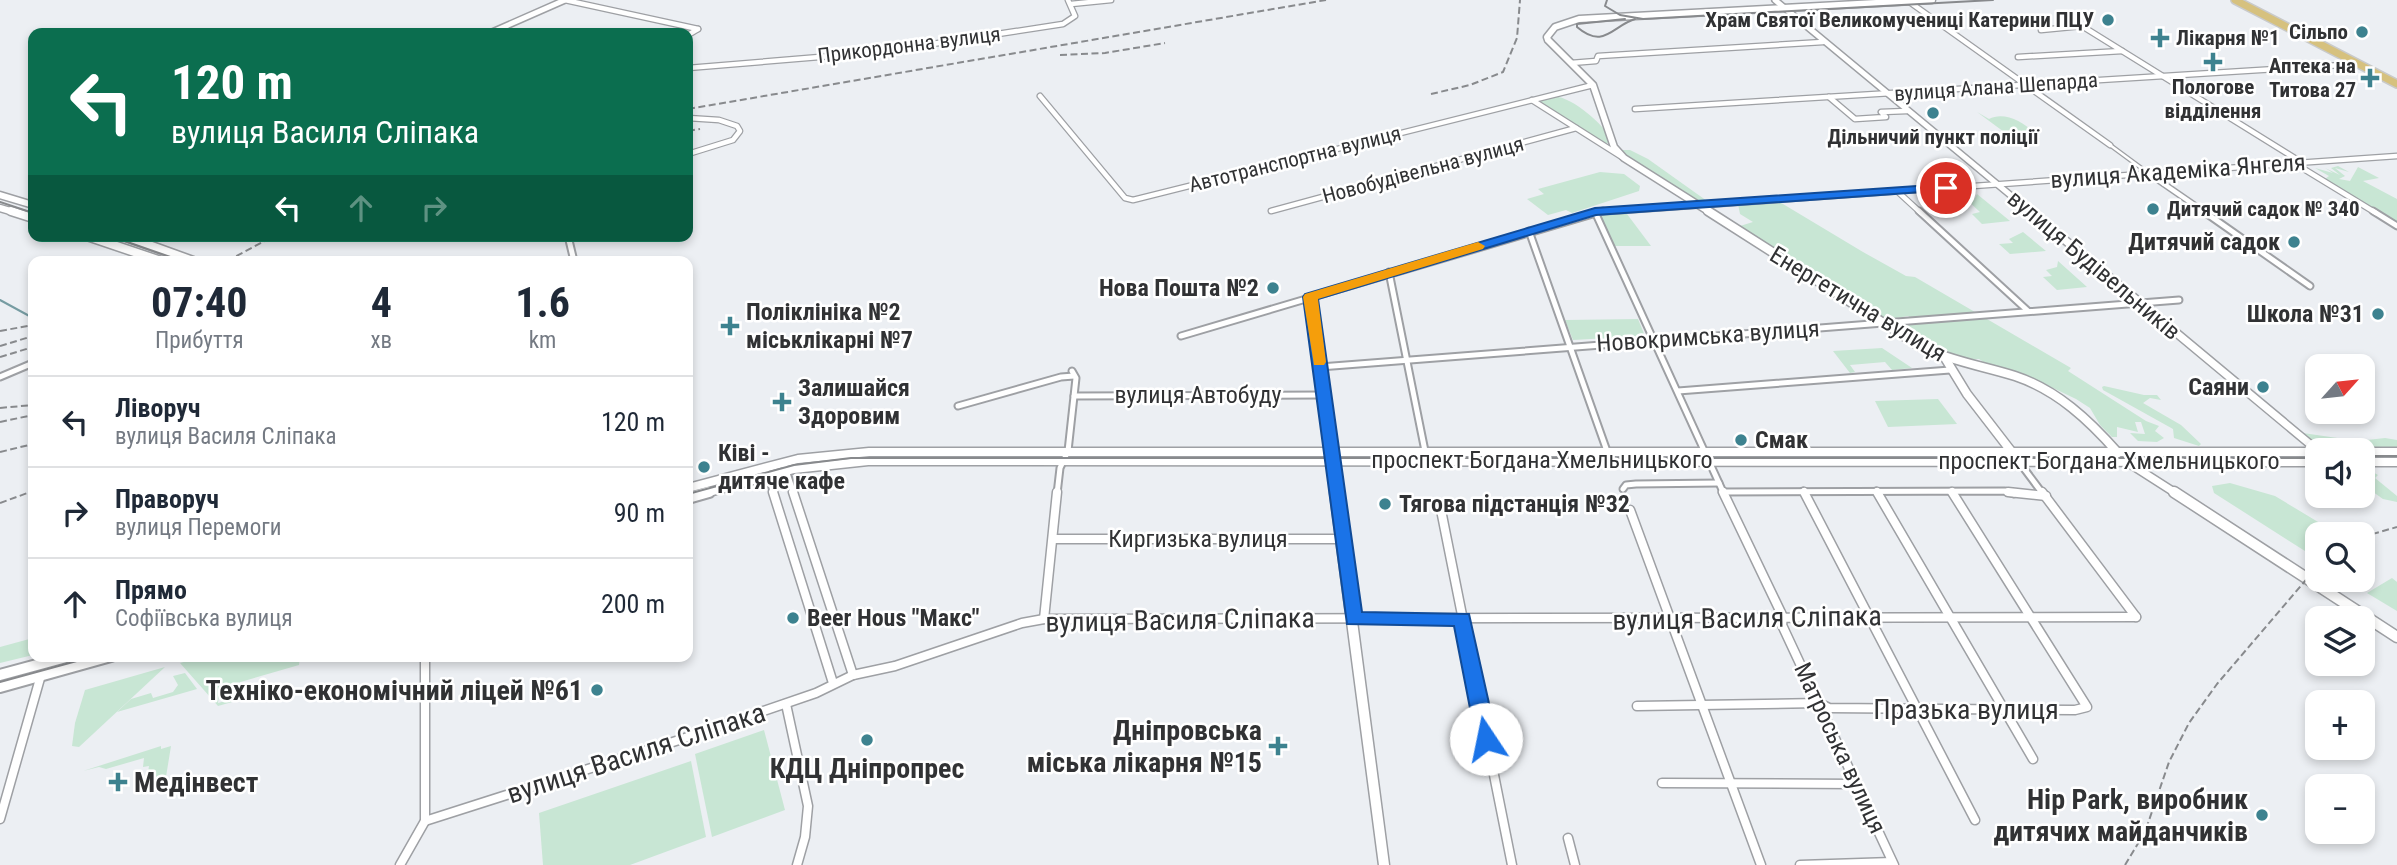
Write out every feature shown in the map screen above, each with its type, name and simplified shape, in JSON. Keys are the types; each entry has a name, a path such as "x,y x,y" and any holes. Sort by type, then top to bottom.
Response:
{"main road":[{"path":"1783,8 1932,0"},
{"path":"2235,0 2397,84"},
{"name":"Енергетична вулиця","path":"1783,8 1579,19 1555,27 1547,37 1594,85 1614,147 1624,158 1881,323 1945,358 2016,376 2045,389 2087,418 2127,462"},
{"path":"0,195 28,203"},
{"path":"0,208 28,216"},
{"path":"105,242 146,256"},
{"path":"141,242 179,256"},
{"path":"1945,358 1950,370 2011,451"},
{"name":"проспект Богдана Хмельницького","path":"1330,456 1425,451 1607,451 1706,456 2011,451 2305,451"},
{"path":"2375,452 2397,452"},
{"name":"проспект Богдана Хмельницького","path":"693,487 785,467 852,462 1065,456 1706,456 2305,462"},
{"path":"2375,462 2397,462"},
{"name":"проспект Богдана Хмельницького","path":"693,496 767,471"},
{"path":"0,676 48,662"},
{"path":"0,687 90,662"}],"street":[{"path":"501,28 565,0 698,29 693,32"},
{"name":"Прикордонна вулиця","path":"693,68 880,52 1063,24 1074,16 1070,2 1111,0"},
{"name":"вулиця Будівельників","path":"1775,0 2305,441"},
{"path":"1908,1 2310,286"},
{"path":"2041,30 2082,26 2302,162"},
{"path":"1571,63 1596,61 1598,56 1823,42"},
{"path":"2018,57 2122,51"},
{"name":"вулиця Алана Шепарда","path":"1635,109 2358,64"},
{"name":"Автотранспортна вулиця","path":"1040,96 1128,200 1594,85"},
{"path":"1829,97 1855,119 1886,117 1881,112 1907,111"},
{"name":"Енергетична вулиця","path":"1532,100 1624,158"},
{"path":"693,118 719,120 737,127 740,131 733,140 693,152"},
{"name":"Новобудівельна вулиця","path":"1271,211 1576,128"},
{"name":"вулиця Академіка Янгеля","path":"1181,336 1595,212 2397,156"},
{"path":"2294,163 2397,226"},
{"path":"1897,191 2028,311"},
{"name":"Матроська вулиця","path":"1595,212 1722,492 1783,617 1782,625 1893,864"},
{"path":"1529,232 1607,451"},
{"path":"1390,272 1425,451"},
{"path":"1310,297 1384,865"},
{"name":"Новокримська вулиця","path":"1320,367 2179,300"},
{"path":"0,377 28,365"},
{"path":"1678,391 1950,370"},
{"path":"958,406 1073,373 1074,396 1065,456 1060,468 1044,619"},
{"name":"вулиця Автобуду","path":"1074,396 1323,395"},
{"path":"2011,451 2046,496"},
{"path":"2127,462 2397,637"},
{"path":"785,467 853,675"},
{"path":"767,471 833,683"},
{"path":"1623,489 1626,485 1636,484 1719,483"},
{"path":"1803,491 1975,820"},
{"path":"1876,491 2034,759"},
{"path":"1722,492 2005,491 2012,494 2046,496"},
{"path":"1952,492 2031,616"},
{"name":"вулиця Василя Сліпака","path":"425,821 786,704 853,675 895,666 1022,623 1044,619 2136,617 2046,496"},
{"path":"1440,505 1511,865"},
{"path":"1630,510 1761,865"},
{"name":"Киргизька вулиця","path":"1054,539 1342,539"},
{"name":"Празька вулиця","path":"1637,706 1819,703 1829,708 2075,710 2087,707 2031,616"},
{"path":"400,865 425,821 425,662"},
{"path":"0,819 44,663"},
{"path":"786,704 808,806 805,837 797,865"},
{"path":"1662,783 1856,784"},
{"path":"1568,838 1575,865"},
{"path":"1800,865 1893,864"}],"green space":[{"path":"1554,96 1570,101 1587,113 1613,140 1599,144 1582,129 1569,126 1534,104 1535,101"},
{"path":"1977,112 1989,119 2003,116 2017,120 2040,139 2032,142 2019,140 2019,143"},
{"path":"1620,150 1630,150 1648,159 1707,201 1687,200 1674,193 1648,176"},
{"path":"2338,166 2349,172 2335,168 2345,176 2339,179 2350,181 2358,167 2379,178 2363,181 2397,199 2397,223 2329,183 2325,179 2329,176 2315,168 2333,173 2325,168 2340,175 2331,168"},
{"path":"1600,172 1624,174 1640,186 1639,191 1572,213 1566,210 1548,215 1527,199 1544,194 1538,189"},
{"path":"1977,194 2010,221 1982,224 1972,214 1980,212 1967,200 1974,200"},
{"path":"1778,201 1863,252 1906,276 1915,277 2071,368 2068,371 2146,421 2159,426 2155,431 2164,438 2157,442 2138,441 2130,433 2145,434 2141,422 2135,422 2138,432 2117,427 2117,437 2112,437 2100,425 2090,408 2076,399 2032,378 1988,365 1979,359 1957,358 1927,346 1898,329 1897,326 1917,322 1908,316 1884,320 1741,230 1740,226 1753,222 1740,214 1738,204"},
{"path":"1624,210 1651,246 1611,246 1595,212"},
{"path":"2023,232 2046,251 2010,254 1999,244 2013,243 2009,239"},
{"path":"2058,261 2087,287 2057,290 2043,277 2052,276 2046,270 2057,267"},
{"path":"1638,319 1645,336 1573,340 1565,320"},
{"path":"1882,348 1912,368 1892,370 1885,362 1850,365 1855,372 1850,373 1833,351"},
{"path":"2104,386 2144,395 2157,395 2161,400 2150,398 2143,403 2181,425 2201,444 2199,446 2174,438 2173,429 2103,390"},
{"path":"1938,399 1957,424 1888,427 1875,401"},
{"path":"2303,433 2337,438 2305,438"},
{"path":"2375,439 2397,440 2397,449 2375,449"},
{"path":"2375,478 2397,496 2397,502 2383,499 2375,493"},
{"path":"2230,483 2275,496 2318,522 2305,522 2305,551 2214,493 2212,486"},
{"path":"2392,578 2397,582 2397,611 2367,593 2375,592 2375,588"},
{"path":"28,639 28,656 0,663 0,647"},
{"path":"299,662 299,665 220,688 218,703 232,699 232,702 218,706 180,663"},
{"path":"165,667 79,747 72,746 75,723 85,690"},
{"path":"185,673 197,689 117,712 131,699 151,693 153,698 173,692 178,685 173,676"},
{"path":"764,730 785,810 712,837 695,754"},
{"path":"161,746 161,749 171,746 165,783 158,789 145,791 149,766 143,767 144,758 106,769 99,767 83,771"},
{"path":"691,761 706,837 630,865 543,865 539,813"}],"waterway":[{"path":"0,300 28,315"}],"tram line":[{"path":"1607,0 1605,6 1620,15 1643,19 1993,0"},
{"path":"1625,19 1577,24 1577,27 1586,34 1601,36 1635,19"},
{"path":"0,202 28,211"},
{"path":"127,242 168,256"},
{"path":"2375,456 2397,456"},
{"path":"693,493 794,465 851,458 2305,458"},
{"path":"0,682 73,662"}],"railway":[{"path":"693,108 1326,0"},
{"path":"1431,94 1470,85 1503,72 1517,38 1520,0"},
{"path":"1060,55 1105,53 1165,43"},
{"path":"693,130 700,129"},
{"path":"236,256 263,242"},
{"path":"0,331 28,326"},
{"path":"0,346 28,338"},
{"path":"0,357 28,349"},
{"path":"0,408 28,405"},
{"path":"0,422 28,416"},
{"path":"0,452 28,445"},
{"path":"0,503 28,493"},
{"path":"2375,533 2397,527"},
{"path":"2125,865 2145,832 2169,762 2189,723 2217,684 2305,581"}],"slow traffic":[{"path":"1319,362 1310,297 1478,246"}],"place":[{"name":"Храм Святої Великомучениці Катерини ПЦУ","path":"2108,20"},
{"name":"Сільпо","path":"2362,32"},
{"name":"Лікарня №1","path":"2160,38"},
{"name":"Пологове відділення","path":"2213,62"},
{"name":"Аптека на Титова 27","path":"2370,78"},
{"name":"Дільничий пункт поліції","path":"1933,113"},
{"name":"Дитячий садок № 340","path":"2153,209"},
{"name":"Дитячий садок","path":"2294,242"},
{"name":"Нова Пошта №2","path":"1273,288"},
{"name":"Школа №31","path":"2378,314"},
{"name":"Поліклініка №2 міськлікарні №7","path":"730,326"},
{"name":"Саяни","path":"2263,387"},
{"name":"Залишайся Здоровим","path":"782,402"},
{"name":"Смак","path":"1741,440"},
{"name":"Ківі - дитяче кафе","path":"704,467"},
{"name":"Тягова пiдстанцiя №32","path":"1385,504"},
{"name":"Beer Hous \"Макс\"","path":"793,618"},
{"name":"Техніко-економічний ліцей №61","path":"597,690"},
{"name":"КДЦ Дніпропрес","path":"867,740"},
{"name":"Дніпровська міська лікарня №15","path":"1278,746"},
{"name":"Медінвест","path":"118,782"},
{"name":"Hip Park, виробник дитячих майданчиків","path":"2262,815"}],"route":[{"path":"1486,739 1462,619 1353,619 1310,297 1595,212 1946,188"}]}
